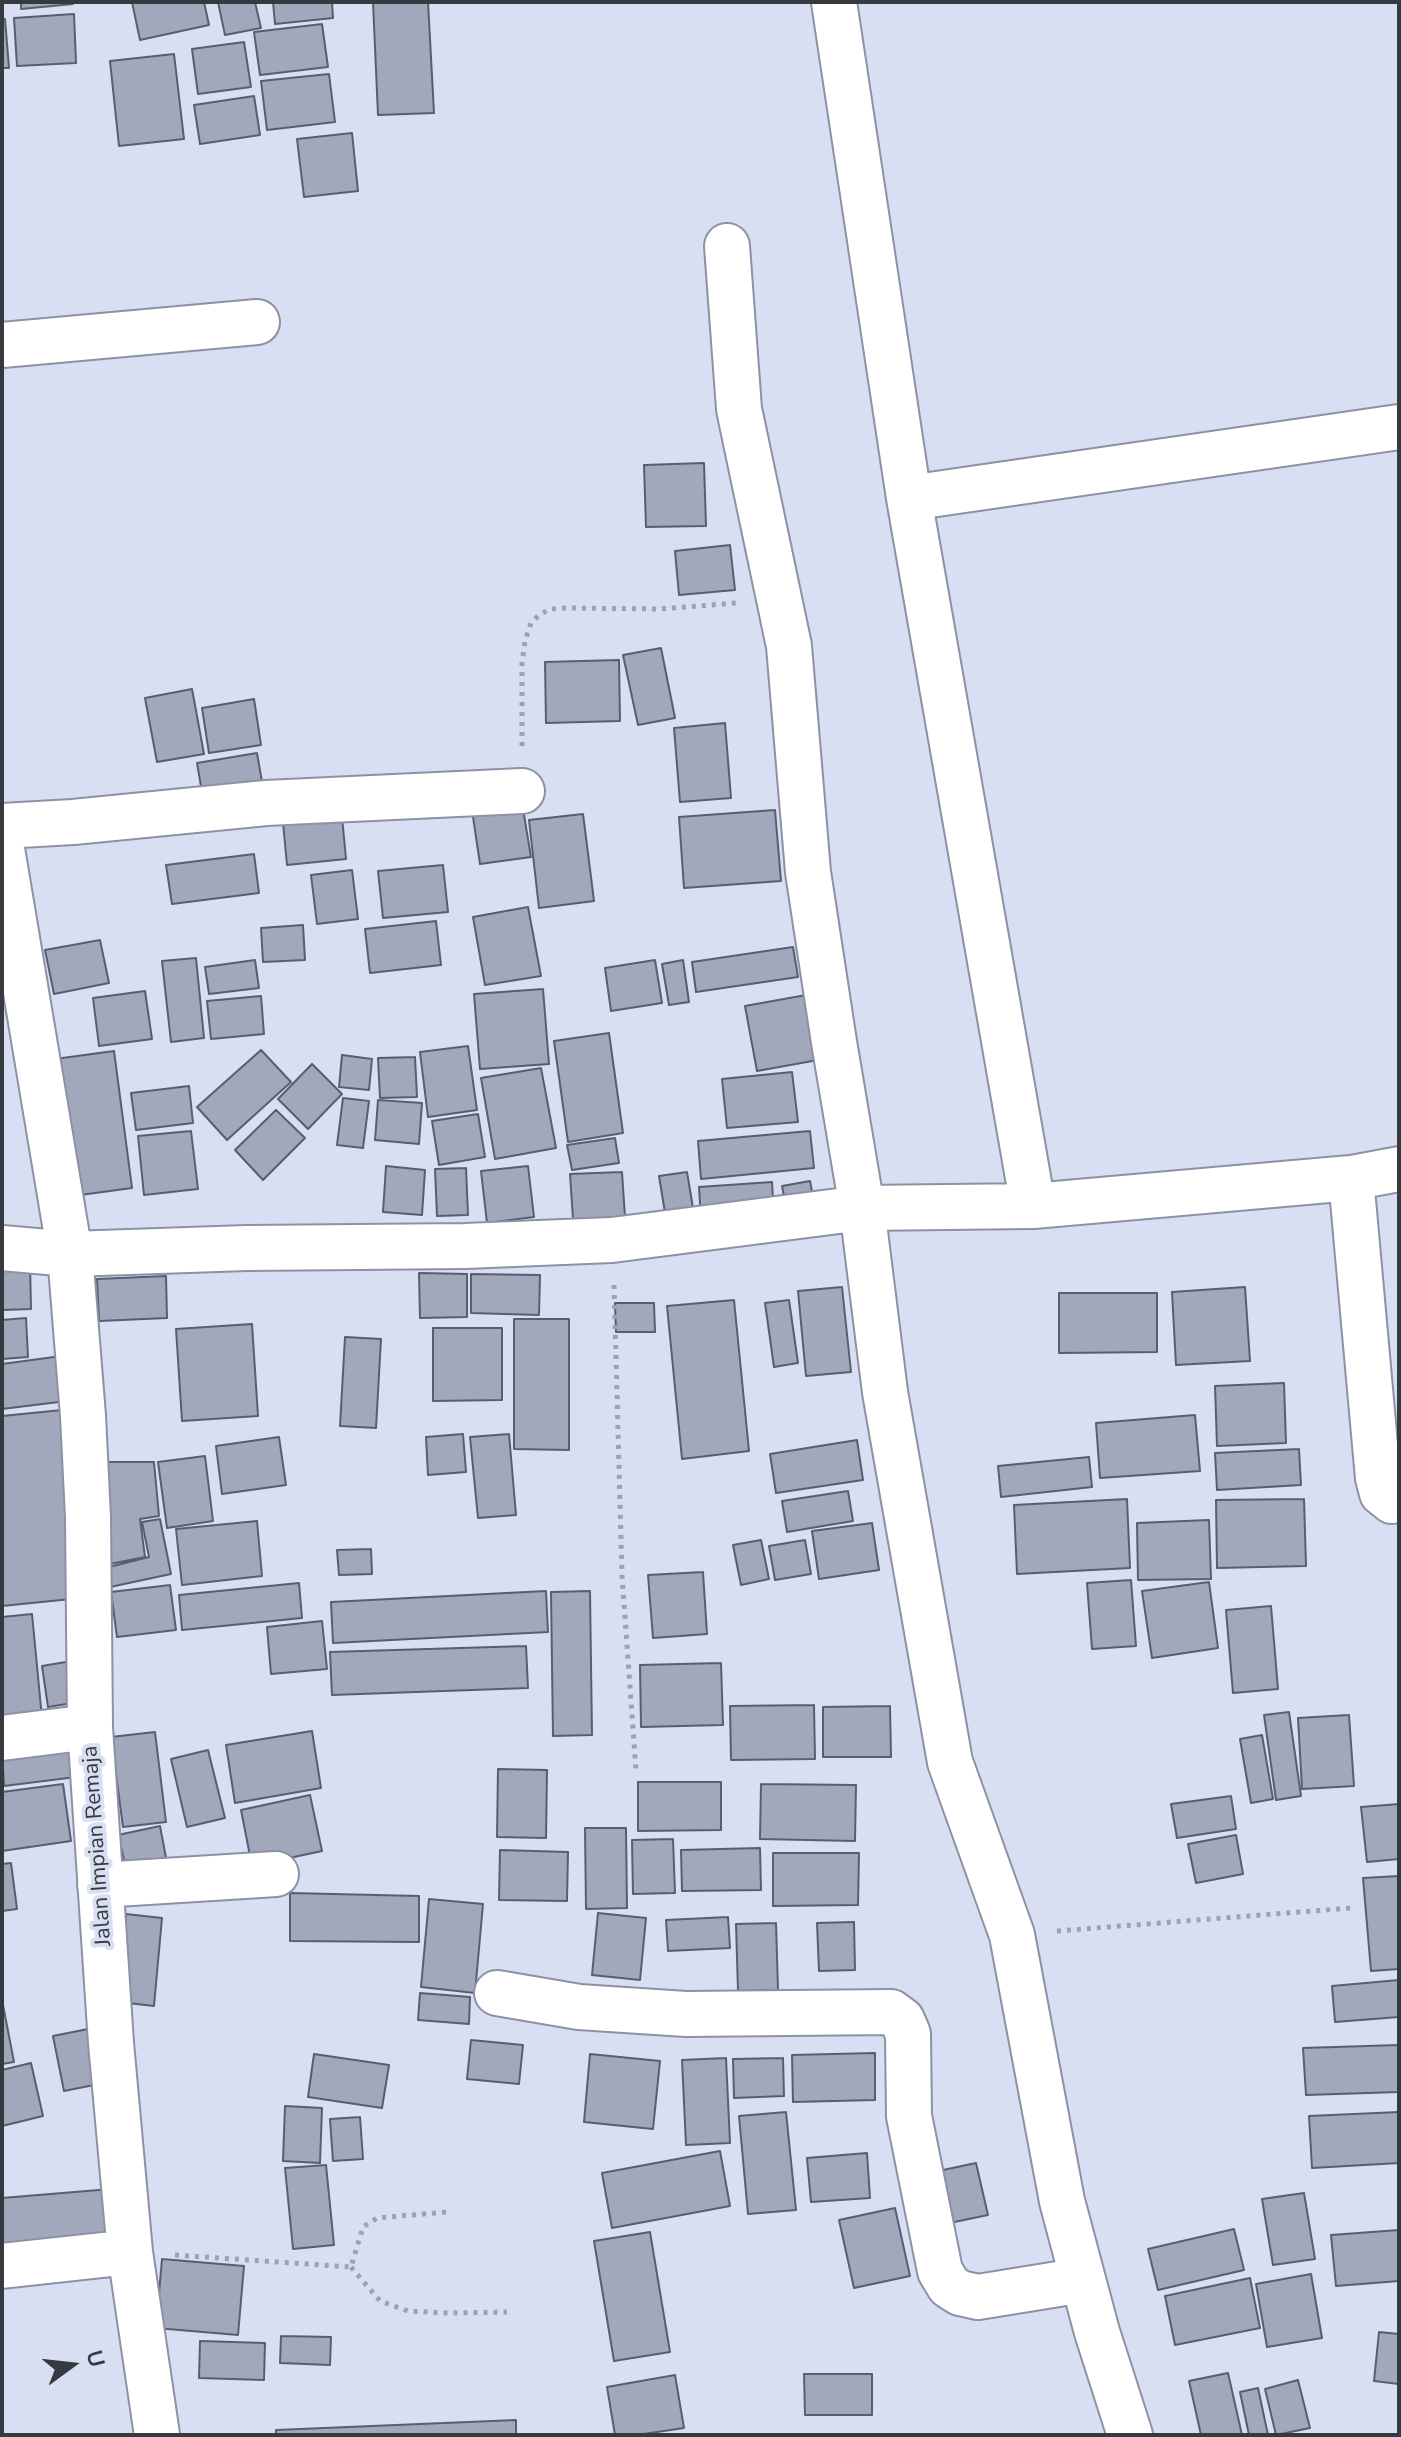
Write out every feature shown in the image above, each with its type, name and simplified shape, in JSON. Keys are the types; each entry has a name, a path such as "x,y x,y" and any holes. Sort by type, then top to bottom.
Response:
{"street":[{"path":"834,2 909,498 1033,1206"},
{"path":"727,246 739,409 781,600 794,689 808,872 862,1208 885,1392 950,1762 1012,1935 1062,2201 1130,2435"},
{"path":"2,345 257,322"},
{"path":"909,498 1399,427"},
{"path":"2,826 266,803 522,791"},
{"name":"Jalan Impian Remaja","path":"2,849 70,1254 88,1517 90,1727 111,2043 130,2252 157,2435"},
{"path":"2,1248 70,1254 612,1240 862,1208 1033,1206 1351,1178 1399,1169"},
{"path":"1351,1178 1378,1478 1382,1493 1392,1501 1399,1499"},
{"path":"2,1738 90,1727"},
{"path":"100,1885 276,1874"},
{"path":"497,1993 579,2007 686,2014 891,2012 902,2020 908,2034 909,2116 940,2271 949,2286 960,2293 978,2297 1083,2280"},
{"path":"2,2266 130,2252"}],"path":[{"path":"522,791 522,663 531,623 539,615 550,609 566,608 660,609 781,600"},
{"path":"612,1240 623,1589 636,1771"},
{"path":"1012,1935 1351,1908"},
{"path":"351,2267 363,2227 377,2218 447,2212"},
{"path":"130,2252 351,2267 380,2301 408,2311 507,2312"}],"building":[{"path":"21,2 73,2 73,4 21,9"},
{"path":"132,2 204,2 209,25 140,40"},
{"path":"218,2 255,2 261,28 225,35"},
{"path":"273,2 332,2 333,18 275,24"},
{"path":"373,2 428,2 434,113 378,115"},
{"path":"74,14 76,63 17,66 14,18"},
{"path":"5,19 9,68 2,68 2,20"},
{"path":"322,24 328,67 260,75 254,32"},
{"path":"244,42 251,87 198,94 192,49"},
{"path":"174,54 184,139 119,146 110,61"},
{"path":"329,74 335,122 267,130 261,81"},
{"path":"254,96 260,135 200,144 194,105"},
{"path":"352,133 358,191 304,197 297,139"},
{"path":"704,463 706,526 646,527 644,465"},
{"path":"730,545 735,590 679,595 675,551"},
{"path":"661,648 675,718 638,725 623,655"},
{"path":"619,660 620,721 546,723 545,662"},
{"path":"192,689 204,754 157,762 145,698"},
{"path":"254,699 261,745 209,753 202,708"},
{"path":"725,723 731,798 680,802 674,728"},
{"path":"257,753 262,782 202,792 197,763"},
{"path":"522,803 531,857 480,864 472,810"},
{"path":"341,806 346,859 287,865 282,812"},
{"path":"775,810 781,881 684,888 679,817"},
{"path":"583,814 594,901 539,908 529,820"},
{"path":"254,854 259,893 172,904 166,865"},
{"path":"443,865 448,912 383,918 378,871"},
{"path":"352,870 358,919 317,924 311,875"},
{"path":"528,907 541,976 485,985 473,917"},
{"path":"436,921 441,965 370,973 365,929"},
{"path":"303,925 305,960 263,962 261,928"},
{"path":"100,940 109,983 54,994 45,950"},
{"path":"793,947 798,977 696,992 692,962"},
{"path":"196,958 204,1038 171,1042 162,961"},
{"path":"255,960 259,988 209,994 205,967"},
{"path":"655,960 662,1003 611,1011 605,968"},
{"path":"683,960 689,1002 669,1005 662,964"},
{"path":"543,989 549,1064 480,1069 474,994"},
{"path":"145,991 152,1039 99,1046 93,998"},
{"path":"806,995 818,1060 757,1071 745,1006"},
{"path":"261,996 264,1034 211,1039 207,1001"},
{"path":"609,1033 623,1133 568,1142 554,1041"},
{"path":"468,1046 477,1110 428,1117 420,1052"},
{"path":"261,1050 291,1082 227,1140 197,1107"},
{"path":"114,1051 132,1188 73,1196 55,1059"},
{"path":"342,1055 372,1059 369,1090 339,1087"},
{"path":"415,1057 417,1097 380,1098 378,1058"},
{"path":"312,1064 342,1094 308,1129 278,1099"},
{"path":"541,1068 556,1148 495,1159 481,1078"},
{"path":"792,1072 798,1122 727,1128 722,1079"},
{"path":"189,1086 193,1123 136,1130 131,1093"},
{"path":"343,1098 369,1101 363,1148 337,1145"},
{"path":"378,1100 422,1103 419,1144 375,1140"},
{"path":"276,1110 305,1138 263,1180 235,1150"},
{"path":"478,1114 485,1157 439,1165 432,1121"},
{"path":"191,1131 198,1189 144,1195 138,1136"},
{"path":"810,1131 814,1168 701,1179 698,1141"},
{"path":"615,1138 619,1163 572,1170 567,1145"},
{"path":"386,1166 425,1170 422,1215 383,1212"},
{"path":"528,1166 534,1217 487,1223 481,1171"},
{"path":"466,1168 468,1215 437,1216 435,1169"},
{"path":"622,1172 625,1217 573,1219 570,1174"},
{"path":"687,1172 695,1220 667,1225 659,1176"},
{"path":"810,1181 815,1208 787,1212 782,1186"},
{"path":"772,1182 774,1215 701,1219 699,1187"},
{"path":"30,1262 31,1309 2,1310 2,1263"},
{"path":"419,1273 467,1274 467,1317 420,1318"},
{"path":"471,1274 540,1275 539,1315 471,1313"},
{"path":"166,1276 167,1318 99,1321 97,1279"},
{"path":"842,1287 851,1372 806,1376 798,1291"},
{"path":"1245,1287 1250,1361 1176,1365 1172,1292"},
{"path":"1059,1293 1157,1293 1157,1352 1059,1353"},
{"path":"734,1300 749,1451 682,1459 667,1306"},
{"path":"789,1300 798,1363 774,1367 765,1303"},
{"path":"615,1303 654,1303 655,1332 616,1332"},
{"path":"26,1318 28,1357 2,1359 2,1320"},
{"path":"514,1319 569,1319 569,1450 514,1449"},
{"path":"252,1324 258,1416 182,1421 176,1329"},
{"path":"433,1328 502,1328 502,1400 433,1401"},
{"path":"345,1337 381,1339 376,1428 340,1426"},
{"path":"69,1355 75,1400 2,1409 2,1364"},
{"path":"1284,1383 1286,1443 1217,1446 1215,1386"},
{"path":"62,1410 81,1598 2,1606 2,1416"},
{"path":"1195,1415 1200,1471 1100,1478 1096,1423"},
{"path":"463,1434 466,1472 428,1475 426,1437"},
{"path":"509,1434 516,1515 478,1518 470,1437"},
{"path":"279,1437 286,1485 222,1494 216,1446"},
{"path":"857,1440 863,1480 776,1493 770,1454"},
{"path":"1299,1449 1301,1485 1217,1490 1215,1453"},
{"path":"205,1456 213,1521 167,1528 158,1462"},
{"path":"1089,1457 1092,1487 1001,1497 998,1466"},
{"path":"104,1462 154,1462 159,1516 140,1519 145,1557 105,1565"},
{"path":"848,1491 853,1521 787,1532 782,1501"},
{"path":"1127,1499 1130,1568 1017,1574 1014,1505"},
{"path":"1304,1499 1306,1566 1217,1568 1216,1500"},
{"path":"160,1519 171,1574 110,1587 105,1568 149,1557 142,1522"},
{"path":"1209,1520 1211,1579 1138,1580 1137,1523"},
{"path":"257,1521 262,1576 182,1585 176,1529"},
{"path":"872,1523 879,1570 819,1579 812,1531"},
{"path":"761,1540 769,1579 741,1585 733,1545"},
{"path":"805,1540 811,1574 775,1580 769,1546"},
{"path":"371,1549 372,1574 339,1575 337,1550"},
{"path":"703,1572 707,1634 653,1638 648,1575"},
{"path":"1131,1580 1136,1646 1092,1649 1087,1583"},
{"path":"1209,1582 1218,1648 1152,1658 1142,1591"},
{"path":"299,1583 302,1618 182,1630 179,1595"},
{"path":"170,1585 176,1630 117,1637 111,1592"},
{"path":"546,1591 548,1632 333,1643 331,1602"},
{"path":"590,1591 592,1735 553,1736 551,1592"},
{"path":"1271,1606 1278,1689 1233,1693 1226,1610"},
{"path":"32,1614 42,1718 2,1722 2,1617"},
{"path":"322,1621 327,1669 271,1674 267,1627"},
{"path":"526,1646 528,1688 332,1695 330,1652"},
{"path":"78,1660 85,1701 48,1707 42,1666"},
{"path":"721,1663 723,1725 641,1727 640,1665"},
{"path":"814,1705 815,1759 731,1760 730,1706"},
{"path":"890,1706 891,1757 823,1757 823,1707"},
{"path":"1289,1712 1301,1796 1276,1800 1264,1715"},
{"path":"1349,1715 1354,1786 1302,1789 1298,1718"},
{"path":"312,1731 321,1788 235,1803 226,1745"},
{"path":"155,1732 166,1822 123,1827 111,1737"},
{"path":"1262,1735 1273,1799 1251,1803 1240,1739"},
{"path":"80,1740 84,1776 4,1786 2,1751"},
{"path":"208,1750 225,1818 187,1827 171,1759"},
{"path":"498,1769 547,1770 546,1838 497,1837"},
{"path":"638,1782 721,1782 721,1830 638,1831"},
{"path":"63,1784 71,1841 2,1851 2,1792"},
{"path":"761,1784 856,1785 855,1841 760,1839"},
{"path":"310,1795 322,1851 252,1866 241,1810"},
{"path":"1231,1796 1236,1829 1177,1838 1171,1804"},
{"path":"1399,1804 1399,1859 1367,1862 1361,1807"},
{"path":"160,1826 167,1863 127,1872 118,1835"},
{"path":"585,1828 626,1828 627,1908 586,1909"},
{"path":"1236,1835 1243,1874 1196,1883 1188,1844"},
{"path":"673,1839 675,1893 633,1894 632,1840"},
{"path":"760,1848 761,1890 682,1891 681,1850"},
{"path":"500,1850 568,1852 567,1901 499,1900"},
{"path":"773,1853 859,1853 858,1905 773,1906"},
{"path":"11,1863 17,1909 2,1911 2,1864"},
{"path":"1399,1876 1399,1969 1371,1971 1363,1878"},
{"path":"290,1893 419,1896 419,1942 290,1941"},
{"path":"429,1899 483,1904 475,1993 421,1987"},
{"path":"598,1913 646,1918 640,1980 592,1975"},
{"path":"126,1914 162,1918 154,2006 119,2002"},
{"path":"728,1917 730,1948 668,1951 666,1920"},
{"path":"854,1922 855,1970 819,1971 817,1923"},
{"path":"776,1923 778,1990 738,1991 736,1924"},
{"path":"1399,1980 1399,2017 1335,2022 1332,1986"},
{"path":"420,1993 470,1997 469,2024 418,2020"},
{"path":"2,2000 14,2062 2,2064"},
{"path":"98,2027 109,2082 64,2091 53,2036"},
{"path":"471,2040 523,2045 519,2084 467,2079"},
{"path":"1399,2045 1399,2092 1306,2095 1303,2048"},
{"path":"875,2053 875,2100 793,2102 792,2055"},
{"path":"314,2054 389,2065 382,2108 308,2097"},
{"path":"590,2054 660,2061 653,2129 584,2122"},
{"path":"726,2058 730,2143 686,2145 682,2060"},
{"path":"783,2058 784,2096 734,2098 733,2059"},
{"path":"31,2063 43,2116 2,2126 2,2070"},
{"path":"285,2106 322,2108 320,2163 283,2161"},
{"path":"786,2112 796,2210 748,2214 739,2116"},
{"path":"1399,2112 1399,2163 1312,2168 1309,2116"},
{"path":"360,2117 363,2159 333,2161 330,2119"},
{"path":"720,2151 730,2206 612,2228 602,2173"},
{"path":"867,2153 870,2198 811,2202 807,2158"},
{"path":"976,2163 988,2215 940,2225 929,2173"},
{"path":"326,2165 334,2245 293,2249 285,2168"},
{"path":"111,2189 115,2233 2,2244 2,2198"},
{"path":"1304,2193 1315,2259 1273,2265 1262,2199"},
{"path":"895,2208 910,2276 854,2288 839,2220"},
{"path":"1234,2229 1244,2270 1158,2290 1148,2249"},
{"path":"1399,2230 1399,2281 1336,2286 1331,2235"},
{"path":"650,2232 670,2352 614,2361 594,2241"},
{"path":"162,2259 244,2266 238,2335 156,2328"},
{"path":"1311,2274 1322,2338 1267,2347 1256,2284"},
{"path":"1250,2278 1260,2328 1175,2345 1165,2296"},
{"path":"1379,2332 1399,2334 1399,2384 1374,2381"},
{"path":"281,2336 331,2337 330,2365 280,2363"},
{"path":"200,2341 265,2343 264,2380 199,2378"},
{"path":"1228,2373 1242,2435 1201,2435 1189,2381"},
{"path":"804,2374 872,2374 872,2415 805,2415"},
{"path":"675,2375 684,2428 615,2435 607,2387"},
{"path":"1298,2380 1310,2428 1276,2435 1265,2389"},
{"path":"1258,2388 1268,2435 1249,2435 1240,2392"},
{"path":"516,2420 516,2435 276,2435 276,2430"}]}
